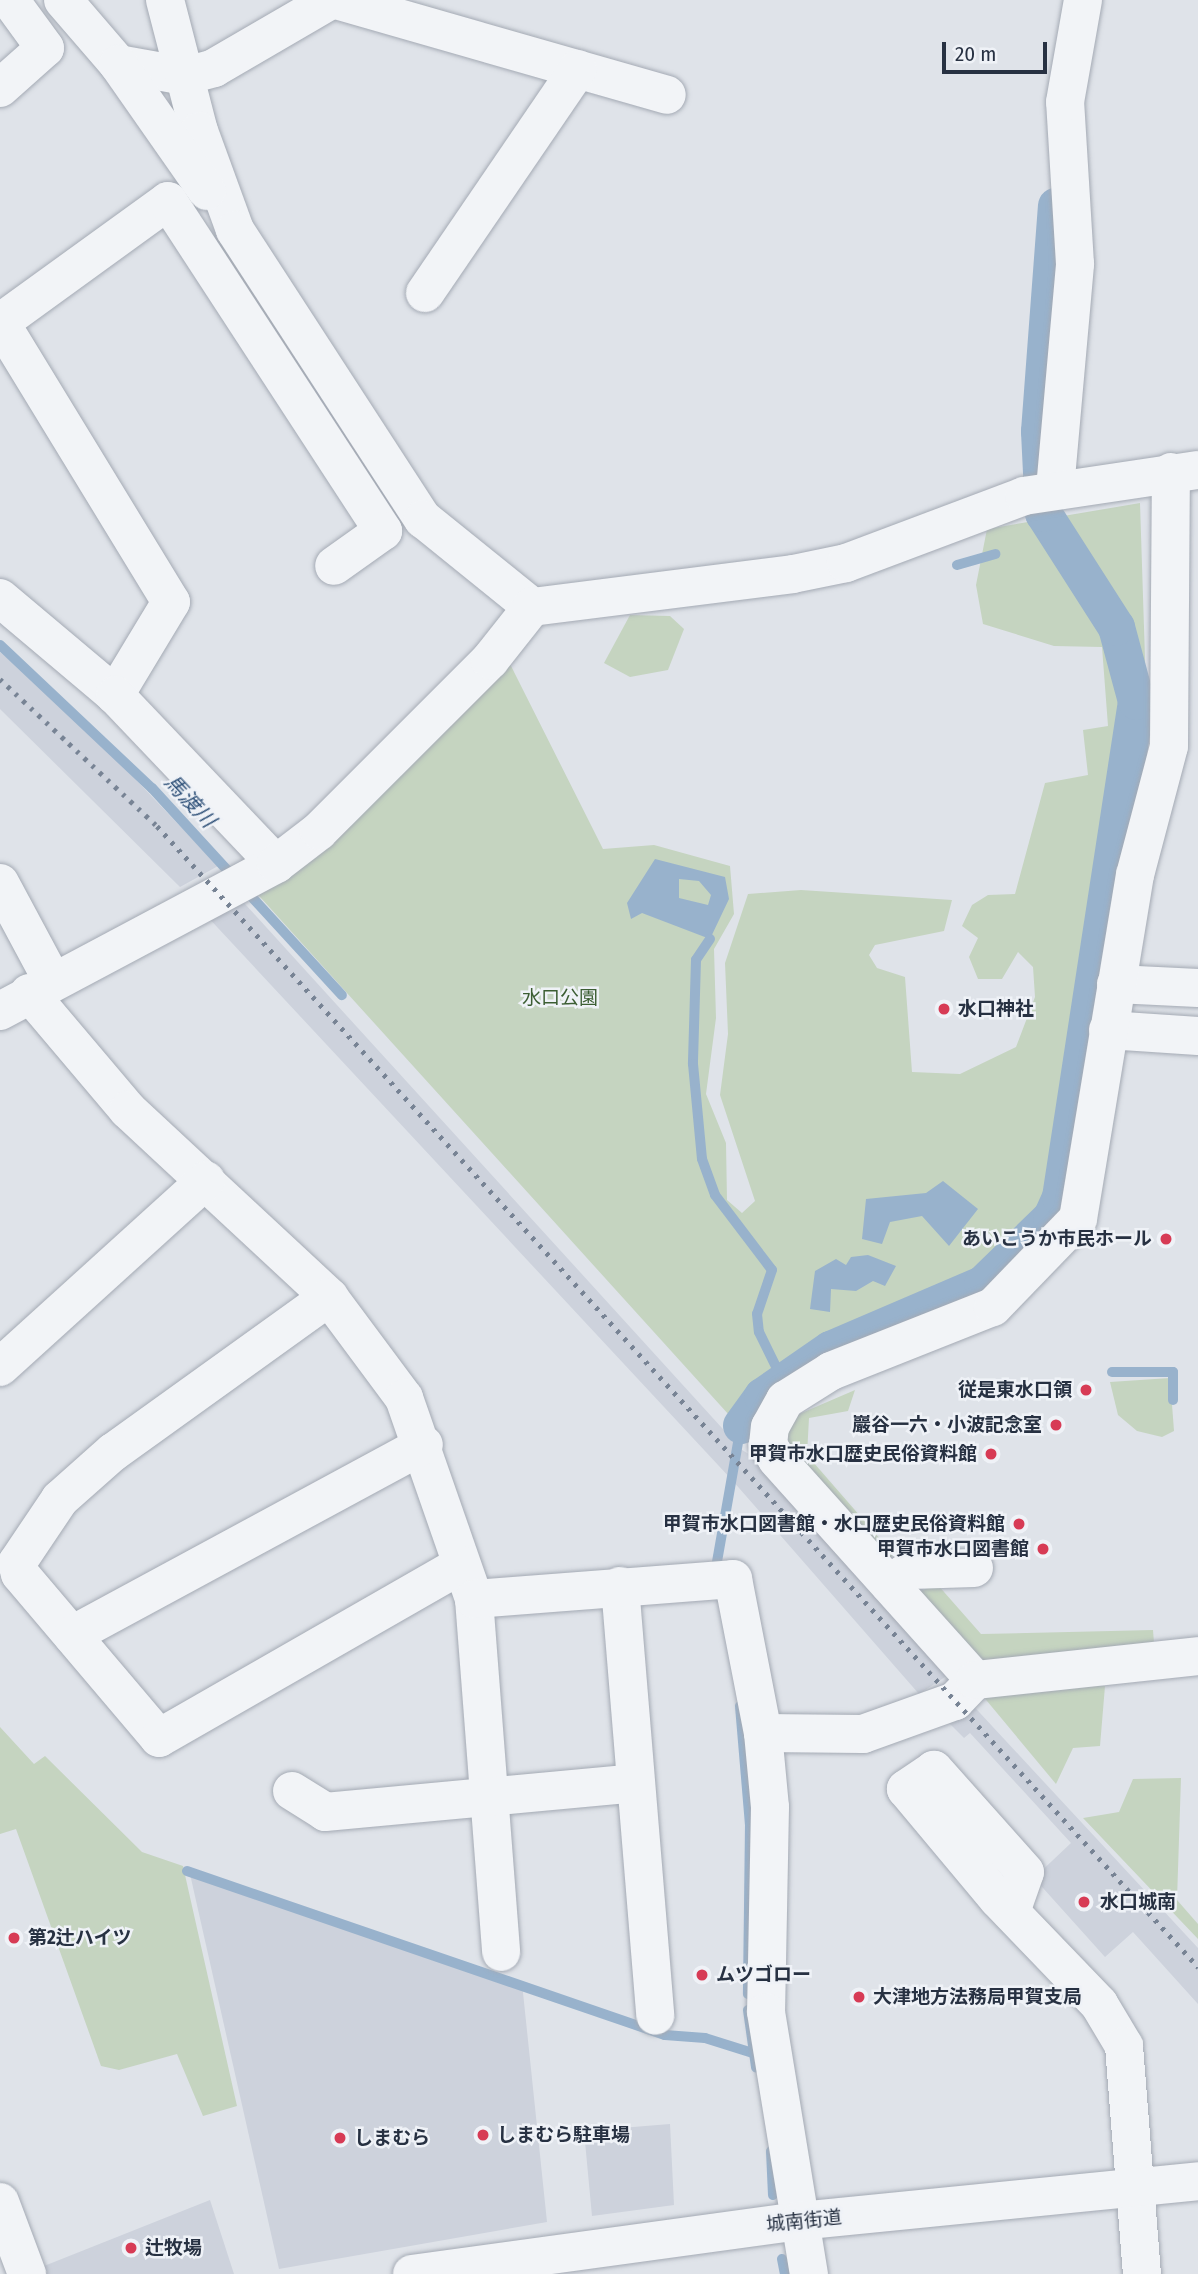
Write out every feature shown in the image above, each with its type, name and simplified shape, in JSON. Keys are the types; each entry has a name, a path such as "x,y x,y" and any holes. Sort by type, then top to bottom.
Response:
{"street":[{"path":"0,88 44,48 10,0"},
{"path":"63,0 118,64 235,230 423,519 531,607"},
{"path":"165,0 185,76 235,230"},
{"path":"118,64 185,76 214,68 331,0"},
{"path":"336,0 667,95"},
{"path":"1041,492 1075,264 1065,102 1083,0"},
{"path":"425,293 578,69"},
{"path":"115,695 171,602 0,322 168,201 383,531 334,566"},
{"path":"27,995 256,878 319,831 490,660 531,607 846,564 1041,492 1185,471 1169,746 1116,984 1087,1189 1078,1219 993,1307 831,1371 785,1400 770,1427 768,1445 777,1460 975,1681"},
{"path":"0,598 115,695 256,878"},
{"path":"0,883 27,995 128,1110 329,1297 404,1398 424,1445 468,1582 501,1952"},
{"path":"1116,984 1198,988"},
{"path":"1108,1030 1198,1036"},
{"path":"0,1367 206,1180"},
{"path":"329,1297 113,1452 60,1499 17,1563 72,1635 159,1738 468,1582 620,1586 716,1579 763,1734 772,1877 766,2012 792,2146 799,2221 809,2274"},
{"path":"72,1635 424,1445"},
{"path":"889,1584 910,1570 974,1568"},
{"path":"620,1586 655,2016"},
{"path":"763,1734 863,1734 955,1700 975,1681 1188,1651"},
{"path":"292,1791 326,1812 635,1783"},
{"path":"1011,1912 1099,2004 1124,2046 1142,2274"},
{"name":"城南街道","path":"412,2274 632,2257 799,2221 1137,2185 1198,2181"},
{"path":"0,2202 27,2274"}],"shaded area":[{"path":"0,652 80,721 218,866 180,887 0,709"},
{"path":"235,893 742,1450 764,1463 948,1675 919,1694 732,1480 204,913"},
{"path":"967,1699 1198,1948 1198,2004 1133,1932 1105,1957 1034,1878 1071,1843 970,1733 964,1738 940,1714"},
{"path":"190,1874 522,1983 547,2222 279,2269"},
{"path":"670,2124 674,2205 592,2216 584,2131"},
{"path":"210,2200 234,2274 35,2274 34,2270"}],"green space":[{"name":"水口公園","path":"1140,503 1146,689 1061,1220 977,1297 768,1394 739,1426 251,887 506,656 603,849 654,845 730,866 734,914 714,949 716,1018 706,1094 726,1143 727,1200 742,1213 755,1201 720,1095 728,1034 725,963 748,894 801,890 952,900 944,931 875,945 869,955 877,968 905,977 912,1072 960,1074 1016,1047 1035,997 1033,967 1018,952 1002,979 978,979 969,957 978,938 962,926 972,905 988,895 1015,894 1045,783 1088,775 1083,730 1108,726 1102,647 1054,646 983,624 976,585 987,529"},
{"path":"630,615 670,616 684,629 668,670 630,677 604,663"},
{"path":"1170,1378 1174,1431 1162,1437 1137,1431 1118,1415 1110,1382"},
{"path":"855,1390 848,1411 809,1418 807,1455 894,1555 882,1564 784,1450 790,1418"},
{"path":"937,1584 981,1634 1153,1630 1154,1643 973,1662 914,1594"},
{"path":"1105,1686 1100,1746 1073,1748 1056,1784 982,1695 1015,1687"},
{"path":"0,1727 34,1764 45,1756 142,1852 183,1866 237,2106 203,2116 177,2054 119,2070 101,2066 16,1829 0,1834"},
{"path":"1181,1778 1177,1900 1198,1924 1198,1939 1083,1818 1119,1812 1133,1779"}],"water":[{"path":"655,859 725,877 729,899 710,939 642,913 631,919 627,903","holes":["679,879 699,881 711,895 708,905 679,898"]},
{"path":"943,1181 978,1209 949,1246 922,1216 890,1222 882,1244 862,1239 866,1199 926,1193"},
{"path":"868,1255 896,1266 885,1286 873,1281 856,1291 831,1289 830,1312 810,1309 815,1271 836,1259 846,1265 851,1257"}],"waterway":[{"path":"741,1425 762,1396 830,1349 982,1284 1051,1217 1060,1197 1136,701 1116,627 1043,513 1039,431 1056,206"},
{"path":"1051,544 1060,542"},
{"path":"957,565 995,554"},
{"name":"馬渡川","path":"0,645 152,788 342,995"},
{"path":"710,939 696,960 693,1064 702,1159 715,1195 772,1270 757,1314 759,1332 783,1381"},
{"path":"1112,1372 1173,1372 1173,1400"},
{"path":"715,1573 741,1425"},
{"path":"740,1706 750,1825 748,1994"},
{"path":"187,1871 665,2035 705,2038 753,2053"},
{"path":"748,2010 756,2067"},
{"path":"771,2151 773,2195"},
{"path":"782,2259 785,2274"}],"railway":[{"path":"0,679 157,826 1198,1967"}],"place":[{"name":"水口神社","path":"944,1009"},
{"name":"あいこうか市民ホール","path":"1166,1239"},
{"name":"従是東水口領","path":"1086,1390"},
{"name":"巖谷一六・小波記念室","path":"1056,1425"},
{"name":"甲賀市水口歴史民俗資料館","path":"991,1454"},
{"name":"甲賀市水口図書館・水口歴史民俗資料館","path":"1019,1524"},
{"name":"甲賀市水口図書館","path":"1043,1549"},
{"name":"水口城南","path":"1084,1902"},
{"name":"第2辻ハイツ","path":"14,1938"},
{"name":"ムツゴロー","path":"702,1975"},
{"name":"大津地方法務局甲賀支局","path":"859,1997"},
{"name":"しまむら駐車場","path":"483,2135"},
{"name":"しまむら","path":"340,2138"},
{"name":"辻牧場","path":"131,2248"}]}
